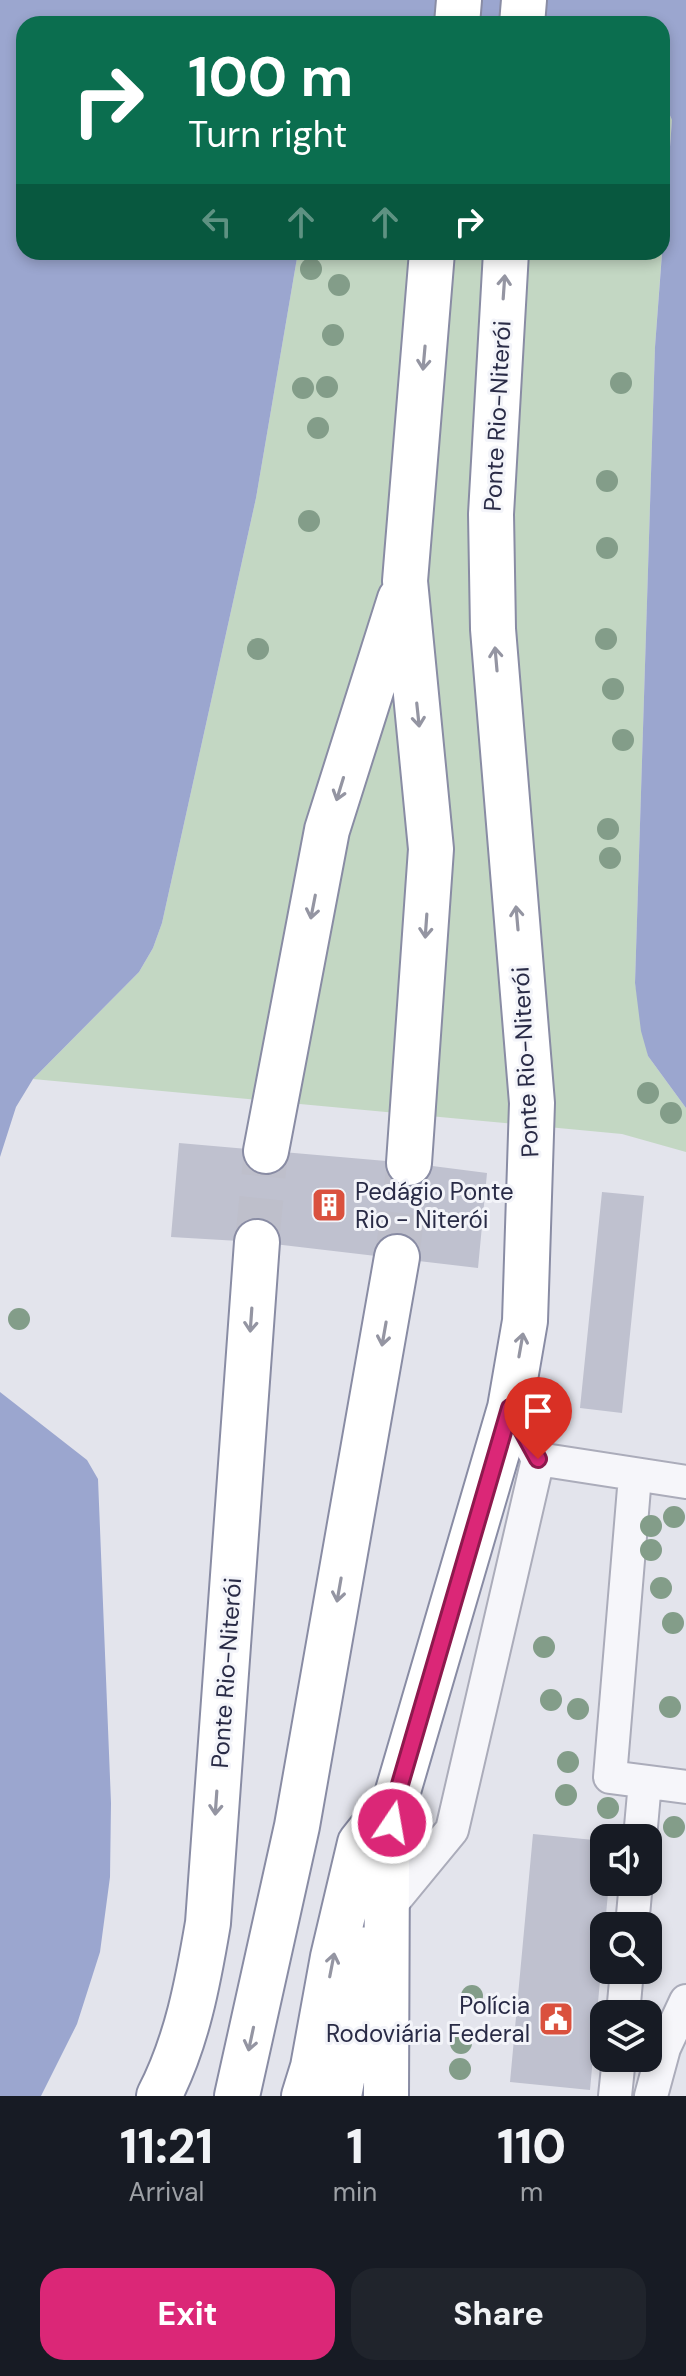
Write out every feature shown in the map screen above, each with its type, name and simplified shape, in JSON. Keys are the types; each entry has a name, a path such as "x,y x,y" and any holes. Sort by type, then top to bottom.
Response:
{"highway":[{"path":"409,1163 431,849 405,581 431,260"},
{"name":"Ponte Rio-Niterói","path":"386,2096 387,1849 396,1798 510,1408 525,1321 532,1103 493,629 491,514 506,260"},
{"path":"266,1151 327,830 405,581"},
{"name":"Ponte Rio-Niterói","path":"159,2096 168,2079 194,2001 208,1923 257,1242"},
{"path":"237,2096 297,1826 397,1257"},
{"path":"304,2096 360,1843 396,1798"},
{"path":"339,2096 387,1849"}],"lane":[{"path":"387,1909 452,1830 538,1459 510,1408"},
{"path":"538,1459 686,1482"},
{"path":"635,1476 610,1777 686,1787"},
{"path":"641,1824 645,1782"},
{"path":"651,2096 664,2048 686,2001"},
{"path":"615,2096 618,2072"}],"green space":[{"path":"297,260 661,260 655,347 635,983 648,1056 686,1108 686,1152 622,1134 33,1079 139,972 153,948 162,923 256,498"}],"water":[{"path":"0,0 686,0 686,1108 648,1056 641,1031 635,983 655,347 662,260 670,260 670,16 16,16 16,260 297,260 256,498 162,923 153,948 139,972 33,1079 16,1107 0,1157"},
{"path":"0,1392 87,1460 98,1479 111,1803 110,1877 100,1952 77,2024 41,2096 0,2096"}],"building":[{"name":"Pedágio Ponte Rio - Niterói","path":"179,1143 487,1173 478,1268 257,1242 171,1237"},
{"path":"602,1192 644,1196 622,1413 580,1408"},
{"name":"Polícia Rodoviária Federal","path":"533,1834 590,1840 590,1896 608,1896 606,1912 590,1912 590,1984 600,1984 598,2000 590,2000 590,2090 510,2082"}],"tunnel":[{"path":"257,1242 266,1151"},
{"path":"397,1257 409,1163"}],"place":[{"name":"Pedágio Ponte Rio - Niterói","path":"329,1205"},
{"name":"Polícia Rodoviária Federal","path":"556,2019"}],"route":[{"path":"392,1823 396,1798 510,1408 538,1459"}]}
